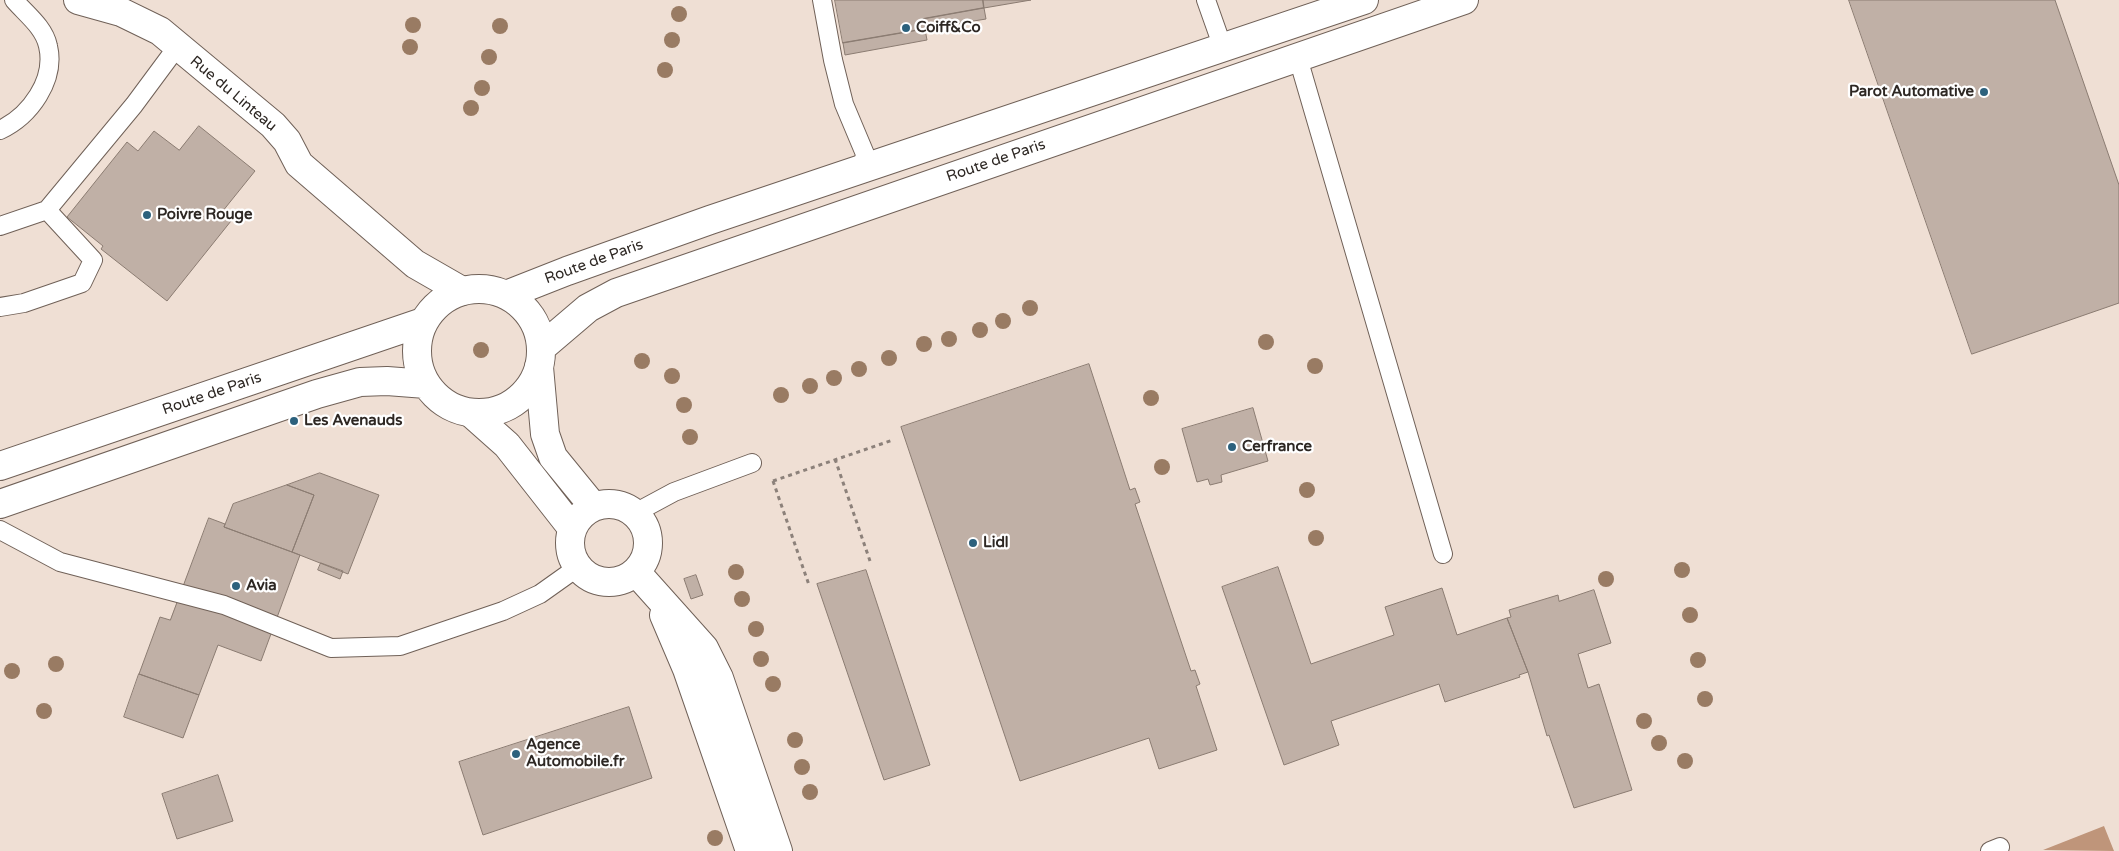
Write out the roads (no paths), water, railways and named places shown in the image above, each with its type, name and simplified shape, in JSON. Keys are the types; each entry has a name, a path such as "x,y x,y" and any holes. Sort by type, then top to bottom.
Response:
{"main road":[{"name":"Rue du Linteau","path":"78,0 121,12 160,31 273,125 287,142 299,164 415,264 462,291"},
{"name":"Route de Paris","path":"506,295 567,270 692,226 1364,0"},
{"name":"Route de Paris","path":"540,358 588,308 616,293 874,202 1464,0"},
{"path":"540,358 532,384 521,397 506,407 489,413 471,413 453,408 438,398 426,384 418,364 417,343 423,322 433,308 446,298 462,291 477,288 506,295 520,304 531,316 538,331 540,358 545,434 554,457 592,506"},
{"name":"Route de Paris","path":"0,466 423,322"},
{"path":"0,504 316,394 360,382 387,381 426,384"},
{"path":"471,413 507,444 572,528"},
{"path":"604,503 615,504 635,513 643,523 648,536 648,549 644,562 636,572 619,581 599,581 588,576 578,567 571,555 572,528 577,519 592,506 604,503"},
{"path":"636,572 704,648 719,678 778,851"},
{"path":"656,595 687,669 750,851"}],"lane":[{"path":"0,130 36,101 48,73 48,46 38,25 14,0"},
{"path":"822,0 833,60 844,104 865,154 862,170"},
{"path":"1206,0 1222,48"},
{"path":"0,226 47,210 134,105 177,47"},
{"path":"1298,58 1442,554"},
{"path":"0,307 24,303 82,283 93,260 47,210"},
{"path":"635,513 674,492 752,463"},
{"path":"0,530 60,562 224,605 331,648 400,646 504,611 540,594 578,567"}],"place":[{"name":"Coiff&Co","path":"906,28"},
{"name":"Parot Automative","path":"1984,92"},
{"name":"Poivre Rouge","path":"147,215"},
{"name":"Les Avenauds","path":"294,421"},
{"name":"Cerfrance","path":"1232,447"},
{"name":"Lidl","path":"973,543"},
{"name":"Avia","path":"236,586"},
{"name":"Agence Automobile.fr","path":"516,754"}]}
